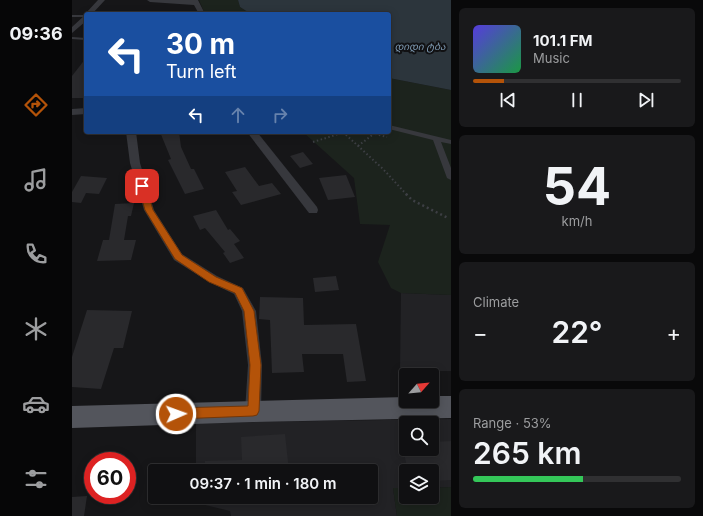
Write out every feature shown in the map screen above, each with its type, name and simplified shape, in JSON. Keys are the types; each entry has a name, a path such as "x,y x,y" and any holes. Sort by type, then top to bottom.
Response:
{"main road":[{"path":"72,417 253,411 451,407"}],"street":[{"path":"90,12 102,0"},
{"path":"150,0 195,2 201,12"},
{"path":"72,31 84,18"},
{"path":"72,112 84,111"},
{"path":"391,127 451,142"},
{"path":"131,134 135,163 149,210 178,257 213,280 239,291 249,311 255,365 253,411"},
{"path":"254,134 313,210"},
{"path":"436,138 451,178"}],"lane":[{"path":"72,16 84,16"},
{"path":"72,38 84,39"}],"path":[{"path":"313,142 338,134"},
{"path":"346,134 383,169 412,200 448,218"},
{"path":"358,146 373,134"}],"shaded area":[{"path":"199,0 238,0 240,7 248,12 204,12"},
{"path":"391,78 451,90 451,295 401,293 391,288 378,262 390,225 360,224 354,178 305,134 391,134"},
{"path":"401,293 451,295 451,371 439,371 439,368 400,368"},
{"path":"439,419 451,419 451,487 439,488 439,464 399,464 399,488 393,488 397,516 231,516 230,511 201,504 378,504 378,464 196,464 196,423 399,420 399,456 439,456"},
{"path":"451,487 451,516 397,516 393,488 399,488 399,504 439,504 439,488"}],"water":[{"name":"დიდი ტბა","path":"238,0 451,0 451,90 391,78 391,12 248,12 240,7"}],"building":[{"path":"84,61 84,98 72,98 72,76"},
{"path":"161,134 179,134 181,147 191,169 194,169 204,189 185,194 168,160 171,159"},
{"path":"303,152 313,164 300,168 290,156"},
{"path":"245,167 259,186 272,183 281,194 241,205 232,192 237,191 225,172"},
{"path":"346,175 355,197 328,200 319,178"},
{"path":"81,176 107,178 99,194 86,193 81,203 72,202 72,192"},
{"path":"134,203 131,216 128,216 124,240 136,240 131,260 97,261 103,240 109,240 115,204"},
{"path":"216,210 228,230 230,229 240,241 234,244 244,258 230,263 223,253 225,252 205,228 200,230 193,216"},
{"path":"336,276 339,290 315,292 313,278"},
{"path":"260,297 303,298 304,325 356,324 366,381 347,382 343,354 302,354 304,372 272,373 270,320 259,319"},
{"path":"87,310 132,311 123,348 114,348 101,389 72,387 72,357"},
{"path":"285,434 288,464 205,464 205,461 242,460 241,437"},
{"path":"451,441 451,480 439,481 439,464 406,464 405,456 439,456 439,442"},
{"path":"84,496 84,504 86,504 84,516 72,516 72,497"}],"route":[{"path":"142,186 149,210 178,257 213,280 239,291 249,311 255,365 253,411 176,414"}]}
